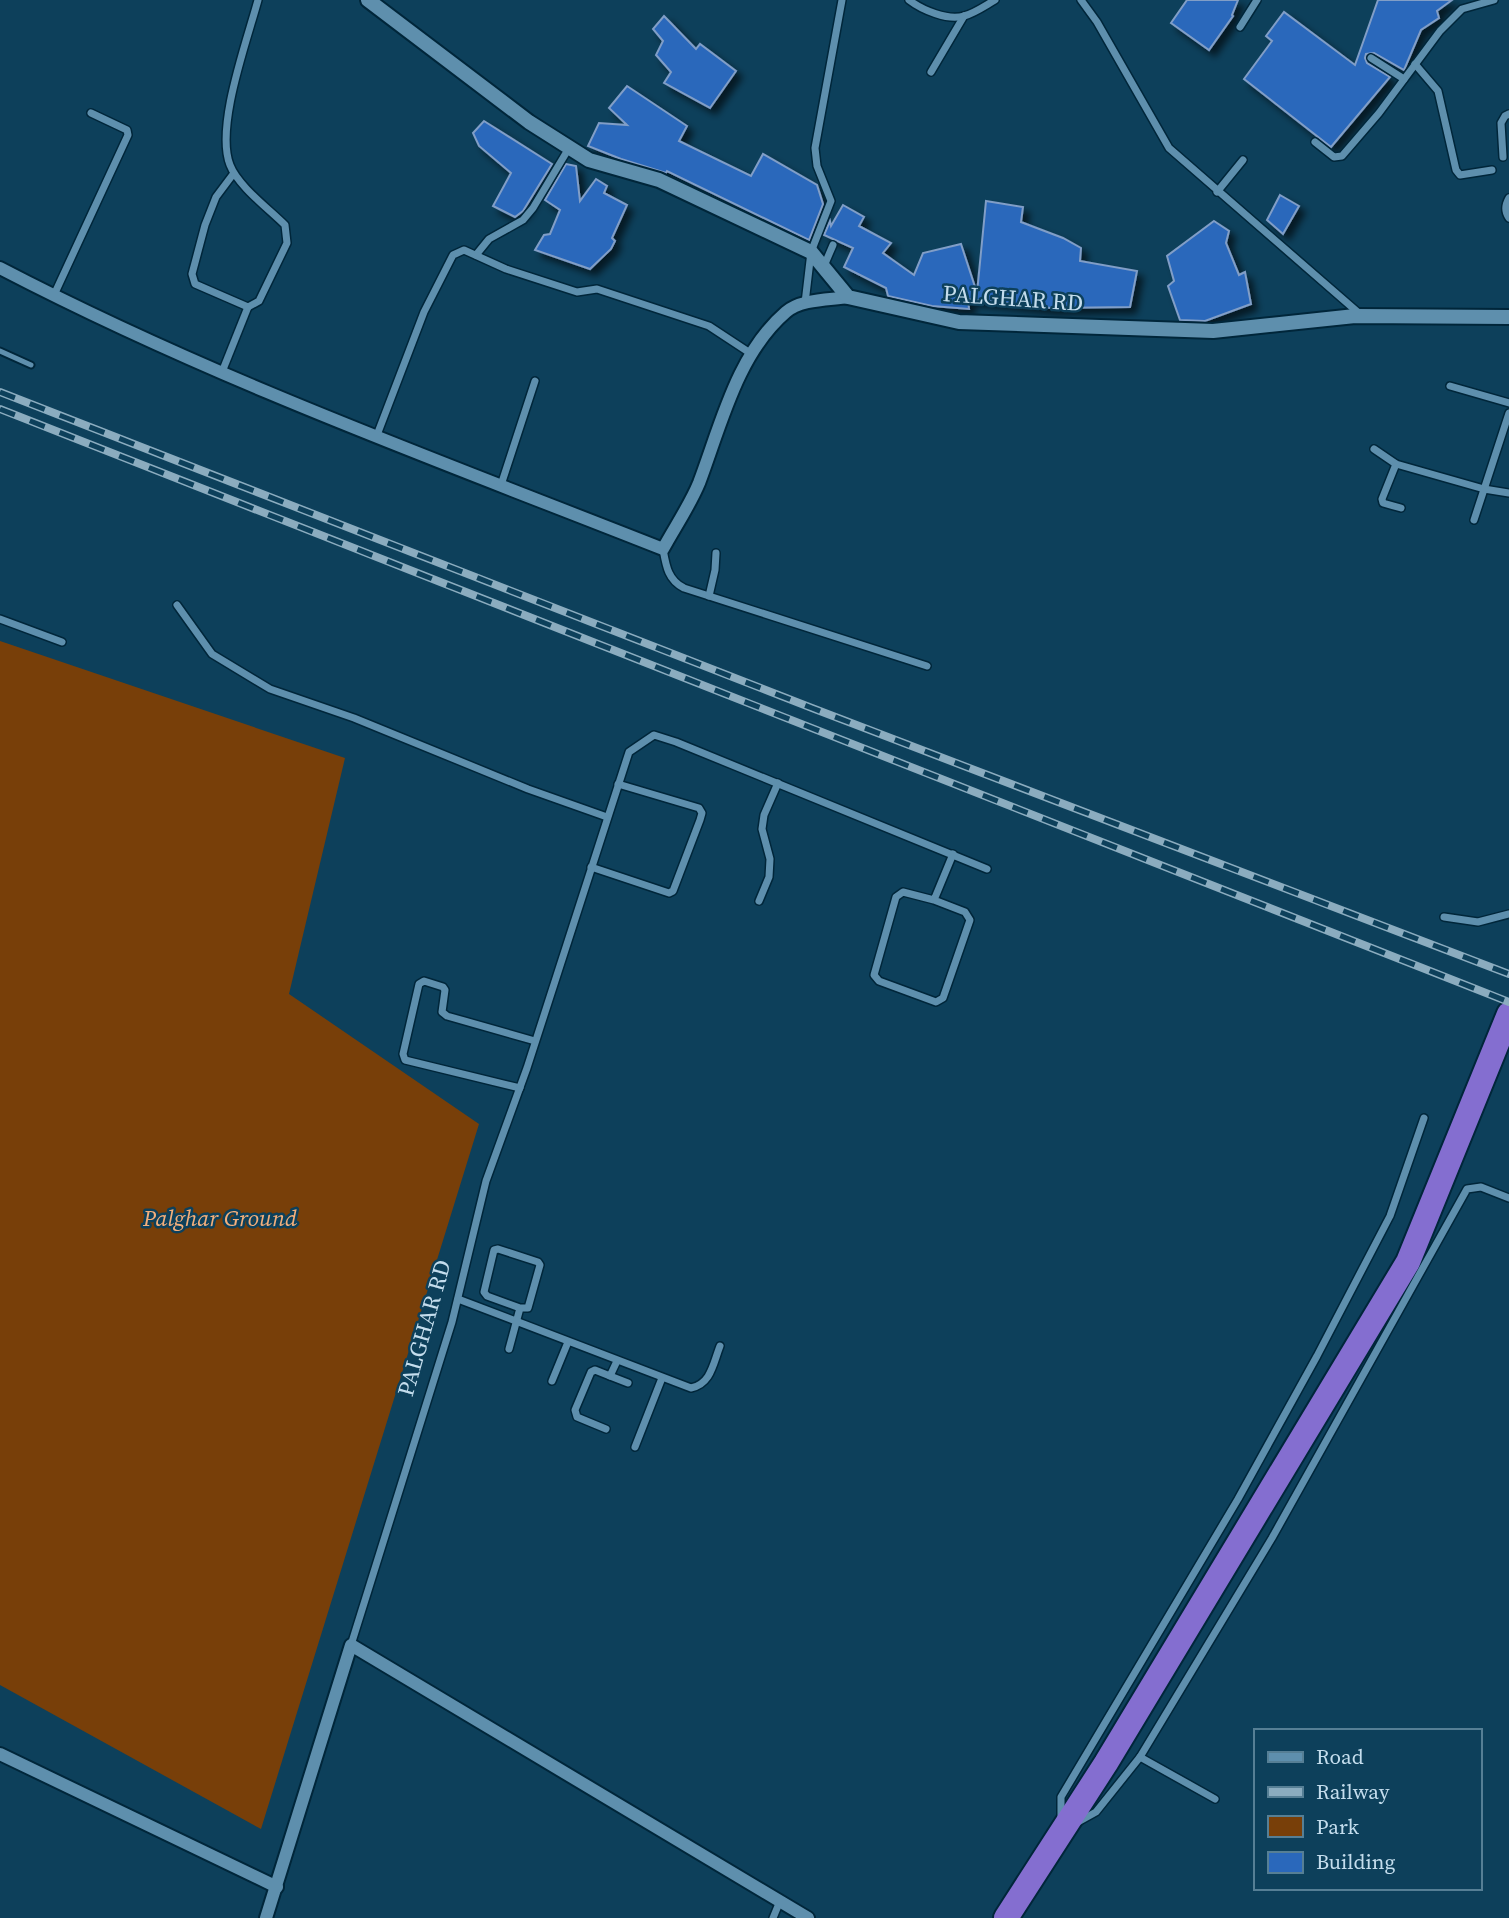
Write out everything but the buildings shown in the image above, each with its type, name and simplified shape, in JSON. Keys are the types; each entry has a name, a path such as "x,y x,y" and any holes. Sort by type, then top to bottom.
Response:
{"highway":[{"path":"1006,1918 1107,1763 1408,1262 1509,1014"}],"main road":[{"path":"377,3 529,122 589,160 659,180 811,252 848,297"},
{"name":"PALGHAR RD","path":"848,297 959,322 1213,331 1362,316 1509,317"}],"street":[{"path":"222,372 248,307 259,301 287,243 285,225 234,173 229,164 226,141 229,110 257,0"},
{"path":"805,303 811,252 831,201 817,166 815,148 842,0"},
{"path":"909,0 917,6 950,17 964,16 995,0"},
{"path":"1081,0 1097,22 1169,148 1362,316"},
{"path":"1240,27 1256,0"},
{"path":"1315,142 1334,157 1342,156 1440,31 1462,9 1494,0"},
{"path":"931,72 964,16"},
{"path":"1371,58 1404,79"},
{"path":"1415,64 1438,91 1456,170 1460,175 1492,170"},
{"path":"54,296 128,135 127,130 91,113"},
{"path":"1503,157 1501,123 1504,116 1509,114"},
{"path":"476,256 496,233 523,220 569,147"},
{"path":"1217,192 1243,160"},
{"path":"234,173 216,197 205,225 192,274 195,284 248,307"},
{"path":"1509,198 1505,206 1509,218"},
{"path":"824,266 833,245"},
{"path":"377,435 424,312 453,255 464,250 506,269 577,292 597,289 709,326 750,353"},
{"path":"0,268 54,296 222,372 663,549 667,572 677,585 926,666"},
{"name":"PALGHAR RD","path":"663,549 698,485 715,435 750,353 787,311 805,303 848,297"},
{"path":"501,485 534,381"},
{"path":"1450,386 1509,403"},
{"path":"1474,520 1506,430 1509,414"},
{"path":"1374,449 1396,464 1484,489 1509,493"},
{"path":"1396,464 1381,499 1383,503 1401,508"},
{"path":"709,596 716,553"},
{"path":"177,605 212,654 270,689 355,718 528,789 607,817"},
{"path":"0,620 62,642"},
{"name":"PALGHAR RD","path":"266,1918 458,1298 486,1181 536,1041 629,752 654,735 778,783"},
{"path":"591,867 669,893 673,891 702,813 699,808 618,783"},
{"path":"759,901 769,877 770,859 762,829 764,815 778,783 988,869"},
{"path":"934,900 953,855"},
{"path":"902,892 934,900 965,912 970,920 943,998 936,1002 879,981 874,975 896,897 902,892"},
{"path":"1444,917 1478,922 1509,914"},
{"path":"520,1088 405,1060 403,1054 419,984 424,981 443,987 445,990 442,1012 447,1016 536,1041"},
{"path":"1424,1118 1390,1216 1317,1356 1238,1499 1061,1797 1062,1831 1096,1812 1140,1757 1272,1538 1467,1189 1481,1187 1509,1198"},
{"path":"494,1250 538,1262 540,1265 528,1308 520,1308 487,1296 484,1292 494,1250"},
{"path":"458,1298 691,1388 699,1387 707,1381 720,1346"},
{"path":"509,1349 520,1308"},
{"path":"552,1381 568,1342"},
{"path":"610,1376 617,1361"},
{"path":"606,1429 577,1417 575,1410 591,1372 595,1370 628,1383"},
{"path":"635,1447 662,1378"},
{"path":"351,1645 808,1918"},
{"path":"0,1754 277,1886"},
{"path":"1140,1757 1215,1799"},
{"path":"773,1918 780,1902"}],"lane":[{"path":"0,351 31,365"}],"green space":[{"name":"Palghar Ground","path":"0,641 345,758 289,994 479,1124 261,1829 0,1685"}],"railway":[{"path":"0,392 812,708 1509,974"},
{"path":"0,409 1509,1002"}]}
